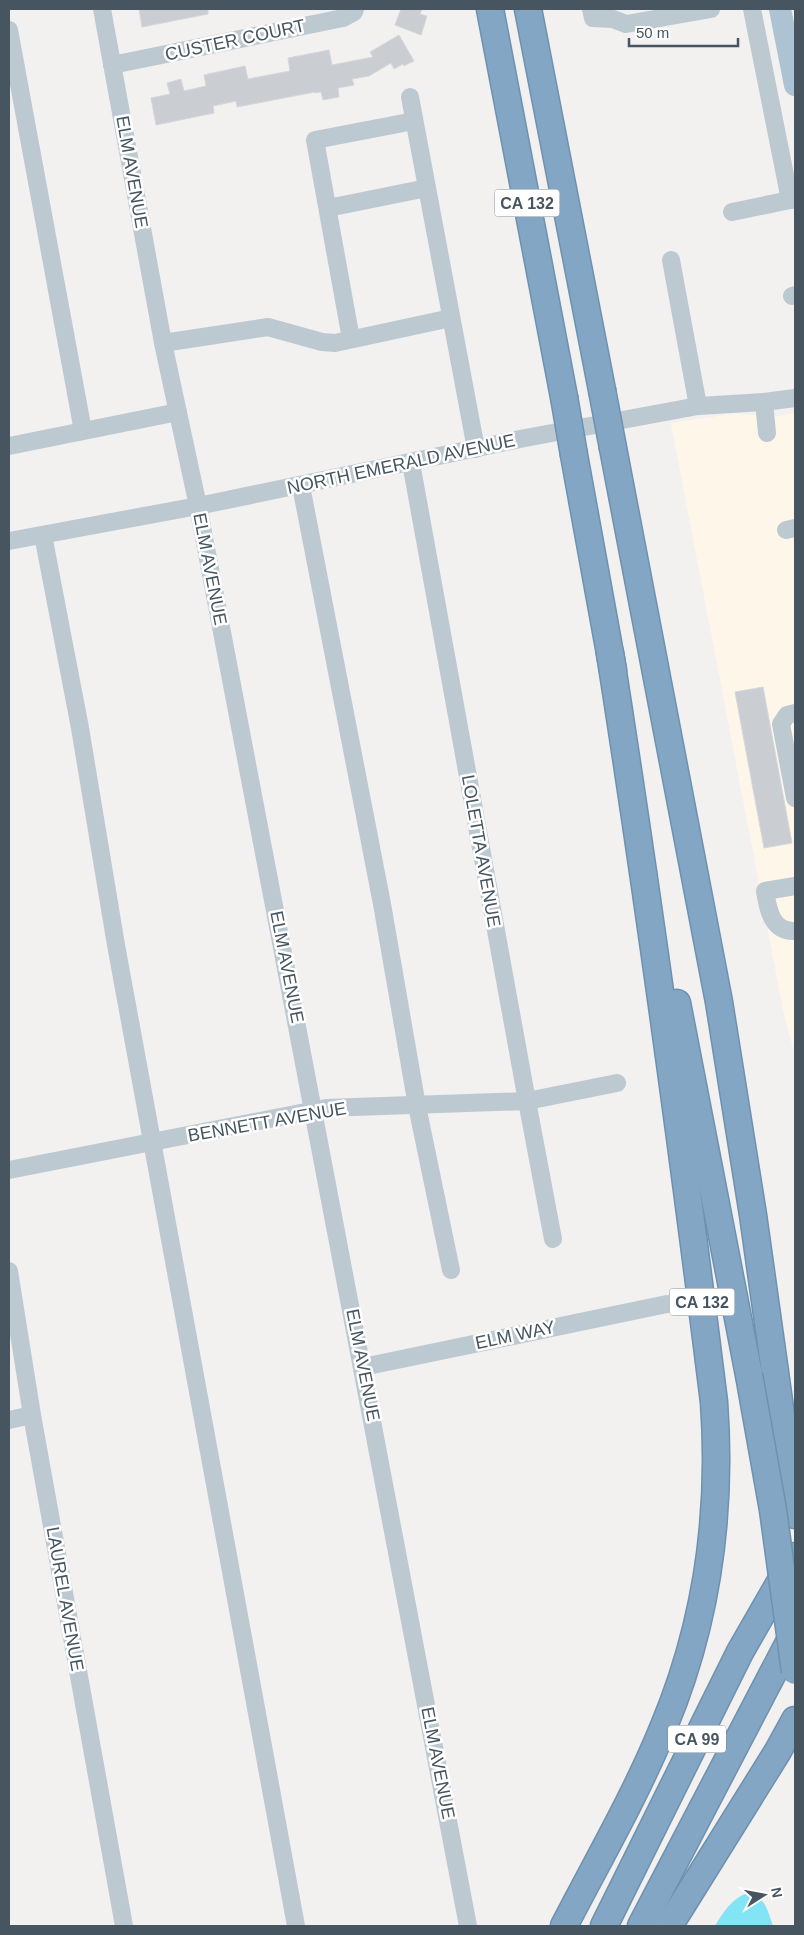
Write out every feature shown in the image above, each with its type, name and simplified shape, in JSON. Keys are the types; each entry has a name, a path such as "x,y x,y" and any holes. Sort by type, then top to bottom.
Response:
{"highway":[{"name":"CA 132","path":"490,9 564,397 610,653 634,805 690,1206 716,1432 716,1492 710,1556 705,1589 678,1690 650,1759 564,1926"},
{"name":"CA 132","path":"528,9 718,992 746,1165 795,1515"},
{"path":"610,653 770,1489 795,1671"},
{"name":"CA 99","path":"604,1926 740,1652 795,1556"},
{"name":"CA 99","path":"641,1926 795,1631"},
{"path":"669,1926 778,1752 795,1720"}],"main road":[{"path":"780,9 795,85"}],"street":[{"name":"ELM AVENUE","path":"102,9 163,343 198,506 468,1926"},
{"name":"CUSTER COURT","path":"112,65 343,18 354,12 355,9"},
{"path":"591,9 593,18 613,19 626,24 711,9"},
{"path":"732,212 792,199 752,9"},
{"path":"9,30 83,431"},
{"path":"410,97 476,449"},
{"path":"351,339 315,140 414,121"},
{"path":"328,208 427,188"},
{"path":"671,260 698,406"},
{"path":"163,343 268,327 322,342 335,343 451,318"},
{"name":"NORTH EMERALD AVENUE","path":"9,541 301,486 476,449 698,406 795,398"},
{"path":"764,402 767,433"},
{"path":"9,446 178,412"},
{"name":"LOLETTA AVENUE","path":"411,463 526,1101 553,1239"},
{"path":"301,486 382,904 417,1106 451,1270"},
{"path":"43,535 296,1926"},
{"path":"795,713 787,715 781,724 793,770 795,798"},
{"path":"795,886 765,892 768,912 779,927 785,931 795,930"},
{"name":"BENNETT AVENUE","path":"9,1170 340,1106 417,1106 526,1101 617,1083"},
{"name":"LAUREL AVENUE","path":"9,1271 32,1415 124,1926"},
{"name":"ELM WAY","path":"363,1367 667,1304"},
{"path":"9,1420 32,1415"}],"shaded area":[{"path":"795,413 795,1054 785,1020 671,423 732,414 779,416"}],"water":[{"path":"748,1893 754,1894 762,1901 773,1926 715,1926 737,1898"}],"building":[{"path":"139,9 208,9 208,14 142,27"},
{"path":"401,9 422,9 420,14 427,16 421,35 395,25"},
{"path":"399,35 414,61 394,69 391,63 369,76 352,79 354,85 338,88 339,97 323,100 321,92 315,92 237,107 236,101 213,106 214,113 156,125 151,98 170,94 167,83 181,79 184,91 206,86 204,75 245,66 248,79 290,71 288,58 329,50 332,65 373,57 370,52"},
{"path":"763,687 792,843 764,848 735,692"}]}
